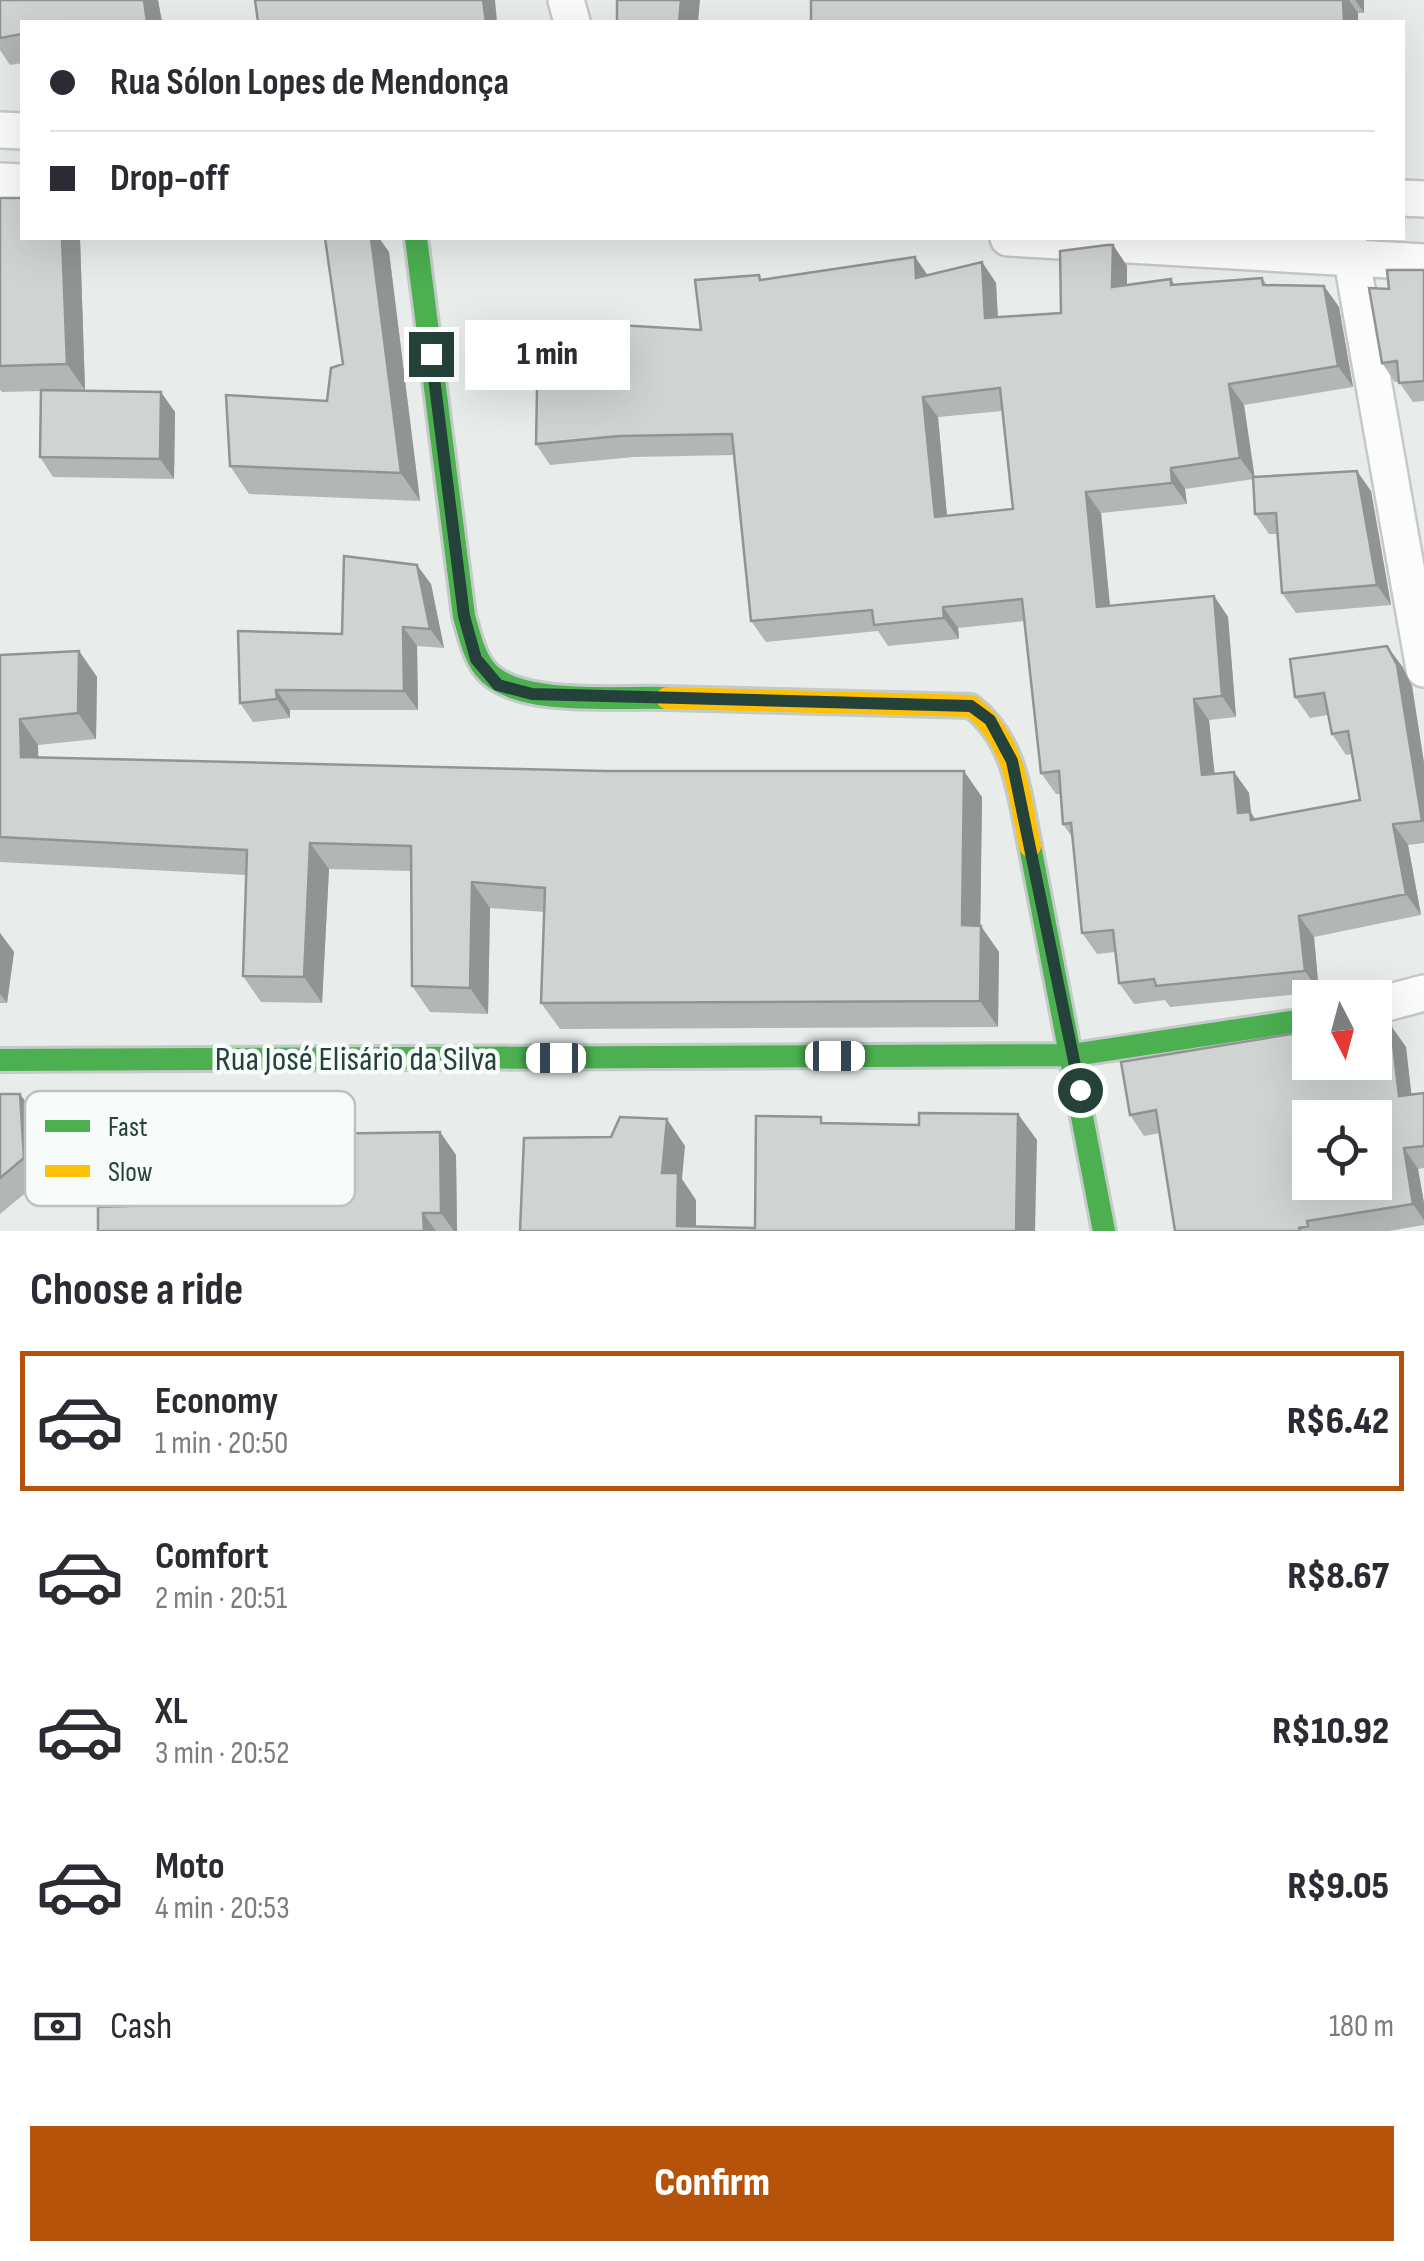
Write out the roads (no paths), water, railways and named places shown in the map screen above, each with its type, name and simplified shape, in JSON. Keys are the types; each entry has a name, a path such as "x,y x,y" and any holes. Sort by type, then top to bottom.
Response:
{"street":[{"path":"416,240 464,616 476,659 498,685 532,694 971,706 1003,736 1012,761 1074,1055 1104,1231"},
{"path":"1070,240 1349,249 1424,262"},
{"path":"1349,249 1424,669"},
{"path":"1392,1001 1424,993"},
{"name":"Rua José Elisário da Silva","path":"0,1060 1074,1055 1292,1023"}]}
